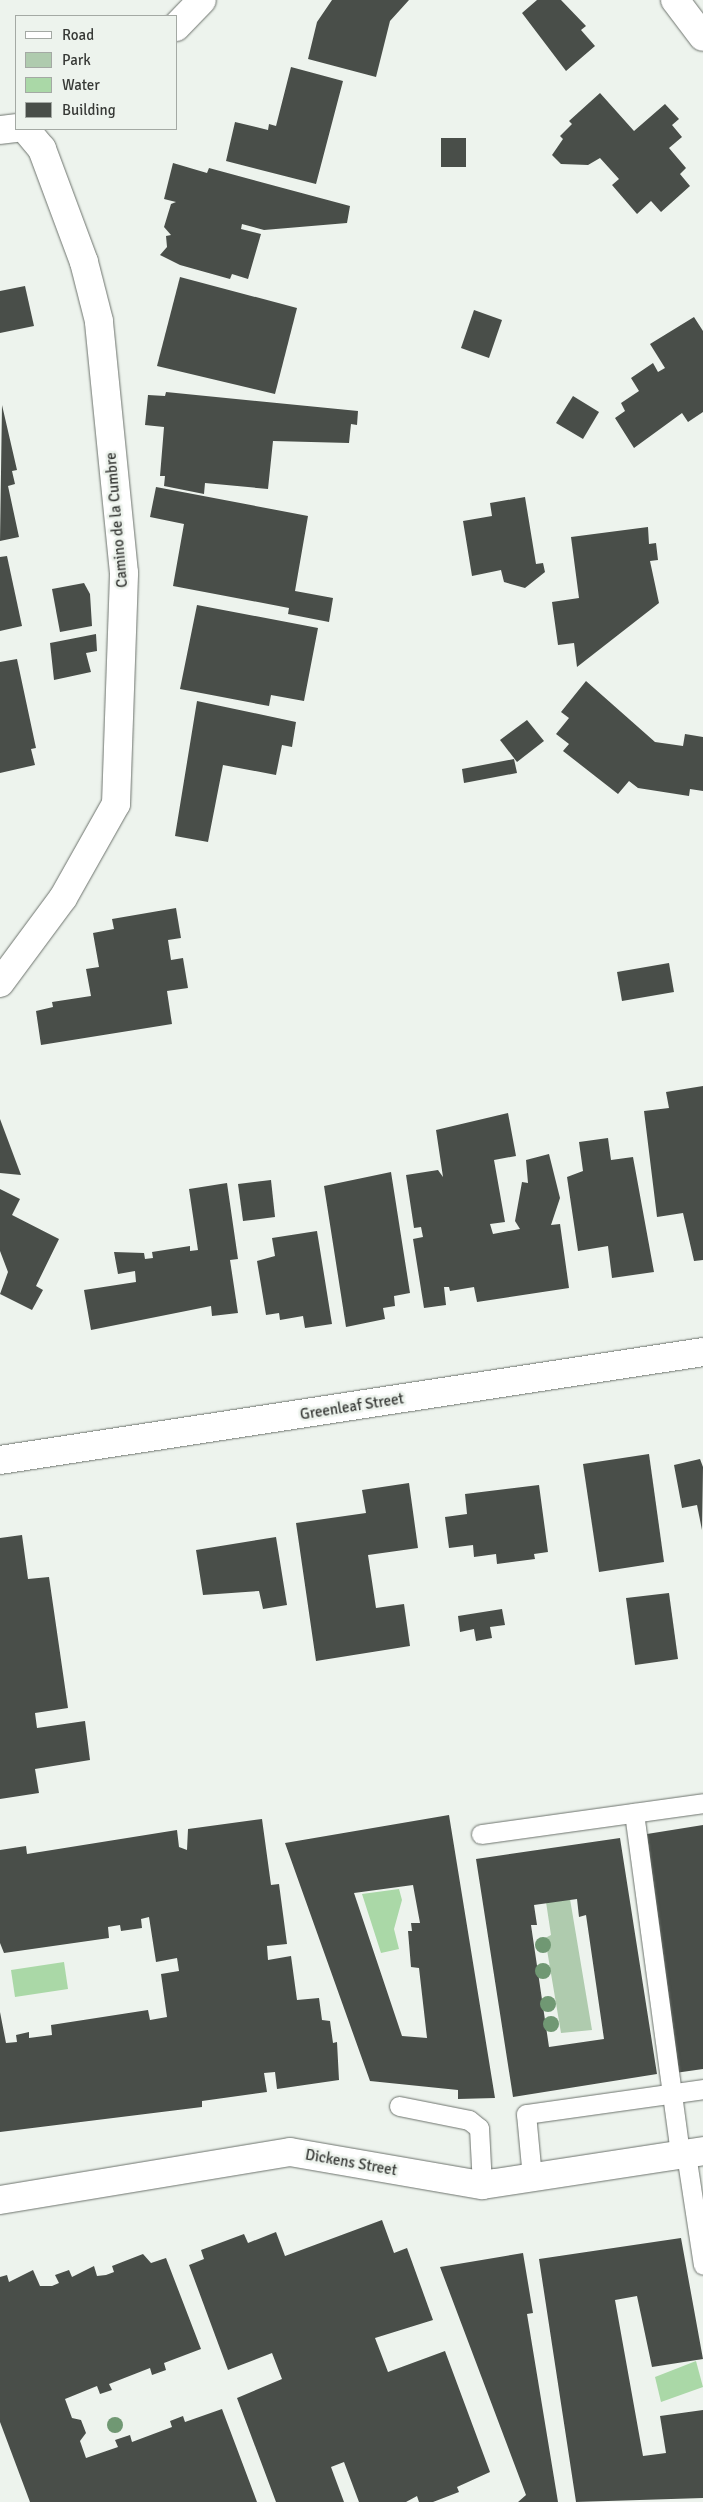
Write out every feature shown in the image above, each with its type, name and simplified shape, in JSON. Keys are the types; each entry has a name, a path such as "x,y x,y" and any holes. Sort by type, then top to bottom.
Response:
{"street":[{"path":"178,25 202,0"},
{"path":"674,0 703,37"},
{"path":"0,130 15,128"},
{"name":"Camino de la Cumbre","path":"0,983 64,898 116,804 124,573 99,321 84,262 42,149 26,130"},
{"name":"Greenleaf Street","path":"0,1460 703,1352"},
{"name":"Dickens Street","path":"0,2200 290,2152 482,2185 690,2153"}],"lane":[{"path":"481,1834 703,1803"},
{"path":"634,1813 672,2092 690,2153 703,2265"},
{"path":"532,2177 526,2114 703,2089"},
{"path":"399,2106 469,2120 480,2128 482,2185"}],"green space":[{"path":"570,1899 592,2030 561,2033 545,1938 551,1935 546,1902"}],"water":[{"path":"399,1889 402,1900 394,1929 399,1949 381,1953 362,1894"},
{"path":"64,1962 68,1989 15,1997 11,1970"},
{"path":"696,2361 703,2387 661,2402 655,2377"}],"building":[{"path":"332,0 409,0 390,21 376,77 308,59 317,22"},
{"path":"537,0 561,0 586,26 581,30 595,46 566,71 522,13"},
{"path":"291,67 343,81 316,184 226,161 235,122 268,130 269,124 276,126"},
{"path":"600,93 634,131 665,104 679,119 672,125 682,137 669,148 686,168 680,174 690,186 661,212 651,201 637,214 612,185 619,179 600,158 588,165 561,164 552,155 563,139 560,136 572,124 569,121"},
{"path":"441,138 466,138 466,167 441,167"},
{"path":"173,163 207,173 209,168 350,206 347,223 264,230 242,224 241,229 261,234 248,279 232,274 230,279 180,265 160,255 167,247 166,236 171,235 164,227 171,204 176,202 164,199"},
{"path":"180,277 297,308 275,394 157,366"},
{"path":"25,286 34,326 0,333 0,291"},
{"path":"474,310 502,320 489,358 461,348"},
{"path":"694,317 703,331 703,412 688,422 682,413 634,448 615,418 625,411 621,403 639,391 631,378 653,363 658,372 665,368 650,344"},
{"path":"166,392 358,411 357,425 351,424 349,443 273,441 268,489 205,483 204,494 164,486 165,476 160,476 164,427 145,425 148,395 165,396"},
{"path":"573,396 599,412 583,439 556,423"},
{"path":"2,405 17,470 12,471 15,484 8,486 19,537 0,541"},
{"path":"156,487 308,516 295,591 333,598 329,622 288,614 289,608 173,586 184,524 150,517"},
{"path":"525,497 536,564 543,563 545,572 525,588 504,582 501,570 472,576 463,521 492,516 490,503"},
{"path":"648,527 649,544 656,543 658,560 650,561 659,603 577,667 574,643 558,645 552,602 579,598 571,537"},
{"path":"7,556 22,626 0,631 0,557"},
{"path":"84,583 90,594 92,626 60,632 52,589"},
{"path":"197,605 318,628 304,701 271,695 269,706 180,689"},
{"path":"96,634 97,651 86,653 91,672 54,680 50,643"},
{"path":"17,659 36,748 31,749 35,765 0,773 0,662"},
{"path":"586,681 655,742 683,746 685,734 703,737 703,791 690,789 689,796 638,788 629,781 618,794 563,751 569,744 556,734 569,718 561,712"},
{"path":"197,701 296,722 292,747 282,745 276,775 223,765 208,842 175,836"},
{"path":"527,720 544,741 517,762 500,740"},
{"path":"514,759 517,773 464,783 462,769"},
{"path":"176,908 181,938 168,940 171,960 183,958 188,988 167,991 172,1024 41,1045 36,1011 53,1007 52,1002 91,996 86,969 99,967 93,933 114,929 112,919"},
{"path":"669,963 674,992 622,1001 617,972"},
{"path":"703,1086 703,1260 694,1261 683,1213 657,1217 644,1111 669,1108 666,1092"},
{"path":"508,1113 516,1156 494,1160 505,1222 490,1224 493,1234 520,1229 515,1221 522,1182 528,1183 526,1160 549,1154 560,1198 551,1225 560,1224 569,1288 477,1302 474,1287 450,1291 449,1287 444,1287 446,1305 424,1308 413,1239 423,1237 421,1227 414,1228 406,1175 438,1170 443,1177 436,1130"},
{"path":"0,1119 21,1175 0,1173"},
{"path":"608,1138 611,1160 633,1157 654,1272 612,1278 608,1246 578,1251 567,1177 583,1171 579,1142"},
{"path":"391,1172 410,1293 394,1296 395,1306 383,1308 385,1319 346,1327 324,1186"},
{"path":"271,1180 275,1217 243,1221 238,1184"},
{"path":"227,1183 238,1259 230,1260 238,1313 212,1316 211,1306 91,1330 84,1290 136,1282 135,1271 118,1274 114,1252 144,1253 145,1259 153,1258 152,1252 190,1246 190,1251 198,1250 189,1189"},
{"path":"0,1189 20,1199 12,1215 59,1239 36,1286 43,1290 32,1310 0,1294 8,1272 0,1251"},
{"path":"317,1231 332,1324 305,1328 303,1316 280,1320 279,1313 266,1315 257,1261 275,1256 272,1238"},
{"path":"649,1454 664,1562 599,1572 583,1464"},
{"path":"700,1459 703,1467 702,1530 697,1505 682,1508 674,1465"},
{"path":"409,1483 418,1548 368,1555 376,1608 404,1604 410,1646 316,1661 296,1523 366,1513 362,1490"},
{"path":"539,1485 548,1552 534,1554 535,1559 497,1564 496,1554 474,1557 473,1545 449,1548 445,1517 467,1514 465,1494"},
{"path":"22,1535 28,1579 49,1577 68,1708 35,1713 37,1728 85,1721 90,1760 35,1769 39,1793 0,1799 0,1538"},
{"path":"276,1537 287,1605 263,1609 259,1591 203,1595 196,1550"},
{"path":"669,1593 678,1659 635,1665 626,1598"},
{"path":"502,1609 505,1625 490,1627 492,1638 476,1641 474,1629 460,1632 458,1616"},
{"path":"449,1815 495,2098 458,2099 458,2090 370,2081 285,1843","holes":["413,1885 420,1923 411,1923 412,1931 408,1931 411,1967 419,1968 427,2038 402,2036 354,1893"]},
{"path":"262,1819 271,1885 279,1884 287,1944 267,1946 268,1960 291,1956 297,2000 319,1998 322,2020 330,2021 333,2043 337,2042 339,2080 277,2089 275,2072 264,2073 267,2092 202,2101 202,2107 0,2132 0,2012 6,2043 17,2042 16,2035 29,2032 29,2038 52,2035 51,2025 148,2010 150,2020 167,2017 161,1974 179,1971 177,1958 156,1962 149,1917 141,1919 142,1928 121,1931 120,1925 108,1927 109,1938 4,1953 0,1943 0,1850 26,1846 27,1854 177,1830 179,1847 187,1850 188,1829"},
{"path":"703,1825 703,2069 675,2073 647,1834"},
{"path":"620,1838 657,2074 513,2097 476,1859","holes":["577,1899 579,1917 586,1915 604,2039 549,2047 531,1925 537,1925 534,1905"]},
{"path":"382,2220 394,2253 407,2248 433,2320 375,2338 388,2372 445,2351 490,2472 457,2487 459,2492 433,2502 419,2502 417,2496 406,2502 359,2502 344,2462 331,2467 344,2502 276,2502 237,2398 282,2379 272,2353 228,2370 189,2265 204,2259 201,2250 244,2234 248,2243 276,2232 285,2256"},
{"path":"681,2238 703,2359 652,2367 637,2296 615,2300 643,2456 666,2453 660,2416 703,2410 703,2498 576,2502 539,2259"},
{"path":"523,2253 533,2313 527,2314 558,2502 518,2502 526,2495 440,2267"},
{"path":"143,2254 151,2263 166,2258 201,2349 164,2363 166,2370 152,2375 150,2368 109,2384 112,2390 100,2394 97,2386 65,2399 72,2418 81,2420 86,2433 80,2441 86,2458 118,2447 115,2440 130,2435 132,2442 172,2427 170,2421 183,2416 185,2422 222,2409 257,2502 30,2502 0,2422 0,2277 7,2275 9,2282 33,2270 40,2286 52,2286 59,2283 55,2275 69,2270 72,2277 94,2266 97,2276 106,2275 114,2272 112,2266"}]}
